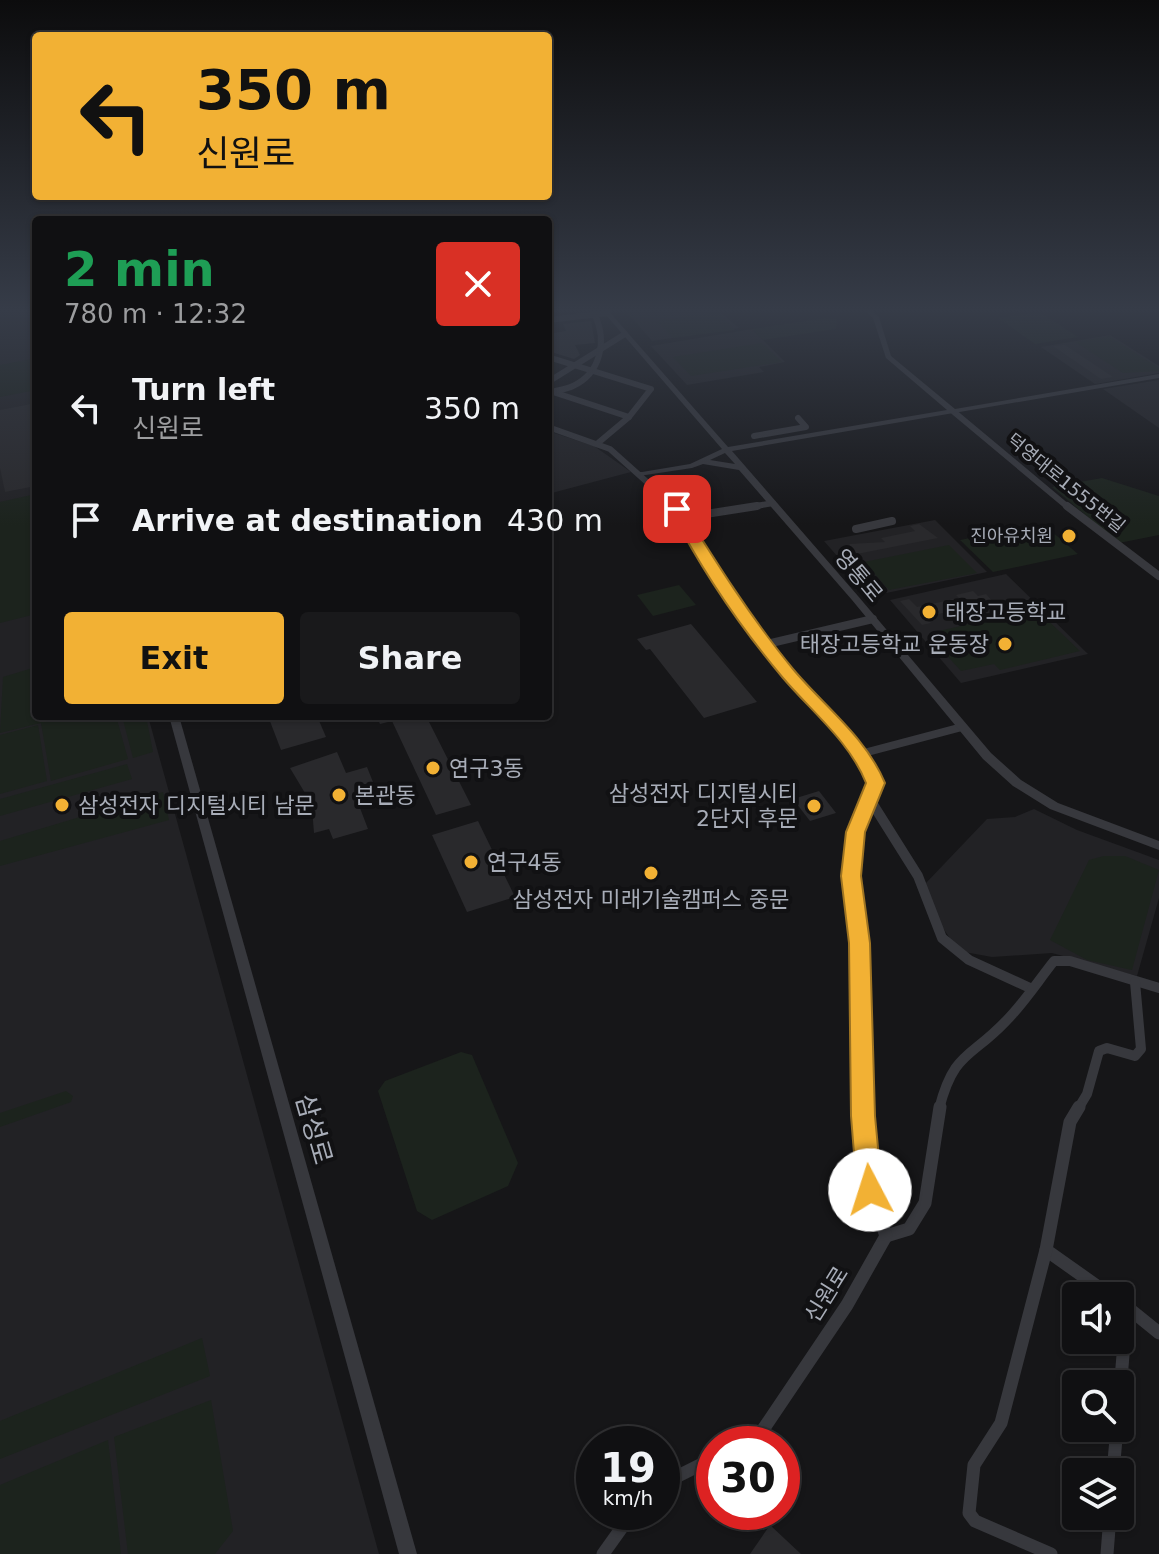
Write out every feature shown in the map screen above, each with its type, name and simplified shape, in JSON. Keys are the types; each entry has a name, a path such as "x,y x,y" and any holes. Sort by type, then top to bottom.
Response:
{"street":[{"path":"552,390 573,386 580,381"},
{"path":"598,443 629,417 651,389 626,381"},
{"name":"영통로","path":"666,381 873,619 987,756 1017,783 1054,806 1159,846"},
{"path":"916,381 954,412"},
{"path":"642,474 704,462 726,450 1133,381"},
{"path":"552,392 629,417"},
{"name":"덕영대로1555번길","path":"954,412 1117,547 1159,576"},
{"path":"754,436 806,427 798,418"},
{"path":"552,428 598,443 662,492 696,546 787,672 860,754 876,783 856,832 851,876 859,943 863,1116 870,1190 886,1236 909,1229 925,1203 938,1113 948,1075 968,1052 1011,1016 1054,961 1070,961 1159,988"},
{"path":"704,462 743,468"},
{"path":"680,518 773,503"},
{"path":"856,529 892,521"},
{"path":"767,644 873,619"},
{"name":"삼성로","path":"175,720 408,1554"},
{"path":"860,754 962,727"},
{"path":"869,798 918,876 942,938 969,960 1030,988"},
{"path":"1051,1554 975,1521 969,1513 968,1495 974,1465 1001,1423 1046,1250 1070,1122 1087,1094 1099,1051 1107,1048 1135,1056 1141,1049 1135,982"},
{"name":"신원로","path":"765,1426 847,1305 886,1236"},
{"path":"1046,1250 1091,1282"},
{"path":"1134,1314 1159,1333"},
{"path":"603,1554 620,1530"},
{"path":"1107,1554 1109,1530"}],"shaded area":[{"path":"0,381 32,381 32,720 149,720 379,1554 0,1554"},
{"path":"0,381 32,381 32,391 0,397"},
{"path":"683,381 714,381 687,385"},
{"path":"1090,381 1115,381 1095,384"},
{"path":"1159,381 1159,428 1103,389"},
{"path":"552,432 594,446 631,472 552,493"},
{"path":"1102,478 1159,496 1159,535 1119,543 1052,487"},
{"path":"32,495 32,615 0,623 0,502"},
{"path":"935,520 987,572 872,596 824,541"},
{"path":"1043,524 1078,554 993,572 960,540"},
{"path":"949,545 977,573 889,590 864,562"},
{"path":"1006,574 1088,654 961,683 890,600"},
{"path":"679,585 696,605 653,616 637,595"},
{"name":"태장고등학교 운동장","path":"1036,609 1080,651 1000,670 994,664 961,671 931,638 942,635 939,631"},
{"path":"32,668 32,720 117,720 128,759 51,781 41,723 0,733 3,677"},
{"path":"123,720 147,720 153,752 133,758"},
{"path":"38,725 47,781 0,794 0,735"},
{"path":"127,764 132,779 0,816 0,799"},
{"path":"163,792 169,820 0,866 0,841"},
{"path":"1034,809 1077,830 1159,860 1159,898 1137,976 1052,953 992,957 959,951 940,924 928,898 926,883 987,819 1015,817"},
{"path":"1125,856 1159,870 1132,970 1087,960 1050,940 1089,860"},
{"path":"461,1052 472,1055 518,1163 508,1186 432,1220 417,1211 378,1091 385,1081"},
{"path":"66,1091 73,1096 71,1102 0,1127 0,1113"},
{"path":"202,1338 210,1376 0,1459 0,1421"},
{"path":"211,1400 233,1531 215,1554 128,1554 114,1437"},
{"path":"108,1440 121,1554 0,1554 0,1485"}],"building":[{"path":"32,404 32,487 5,492 0,468 0,410"},
{"path":"919,524 938,538 857,554 849,544 885,542 881,538 915,531 910,526"},
{"name":"태장고등학교","path":"973,591 978,596 986,594 993,602 925,617 931,623 922,625 900,601 909,599 917,607 959,598 956,595"},
{"path":"691,624 757,702 704,718 650,649 646,650 637,639"},
{"path":"270,720 319,720 326,737 281,750"},
{"name":"연구3동","path":"378,720 428,720 471,805 436,815 392,721 380,724"},
{"name":"본관동","path":"337,752 346,773 367,767 381,802 360,808 368,829 333,839 329,829 314,833 312,808 299,811 295,797 305,793 290,768"},
{"name":"삼성전자 디지털시티 2단지 후문","path":"819,791 836,813 810,821 793,799"},
{"name":"연구4동","path":"478,821 515,897 467,912 432,835"},
{"path":"767,1530 775,1530 801,1554 750,1554"}],"place":[{"name":"진아유치원","path":"1069,536"},
{"name":"태장고등학교","path":"929,612"},
{"name":"태장고등학교 운동장","path":"1005,644"},
{"name":"연구3동","path":"433,768"},
{"name":"본관동","path":"339,795"},
{"name":"삼성전자 디지털시티 남문","path":"62,805"},
{"name":"삼성전자 디지털시티 2단지 후문","path":"814,806"},
{"name":"연구4동","path":"471,862"},
{"name":"삼성전자 미래기술캠퍼스 중문","path":"651,873"}],"route":[{"path":"677,509 696,546 787,672 866,760 876,783 856,832 851,876 859,943 863,1116 870,1190"}]}
